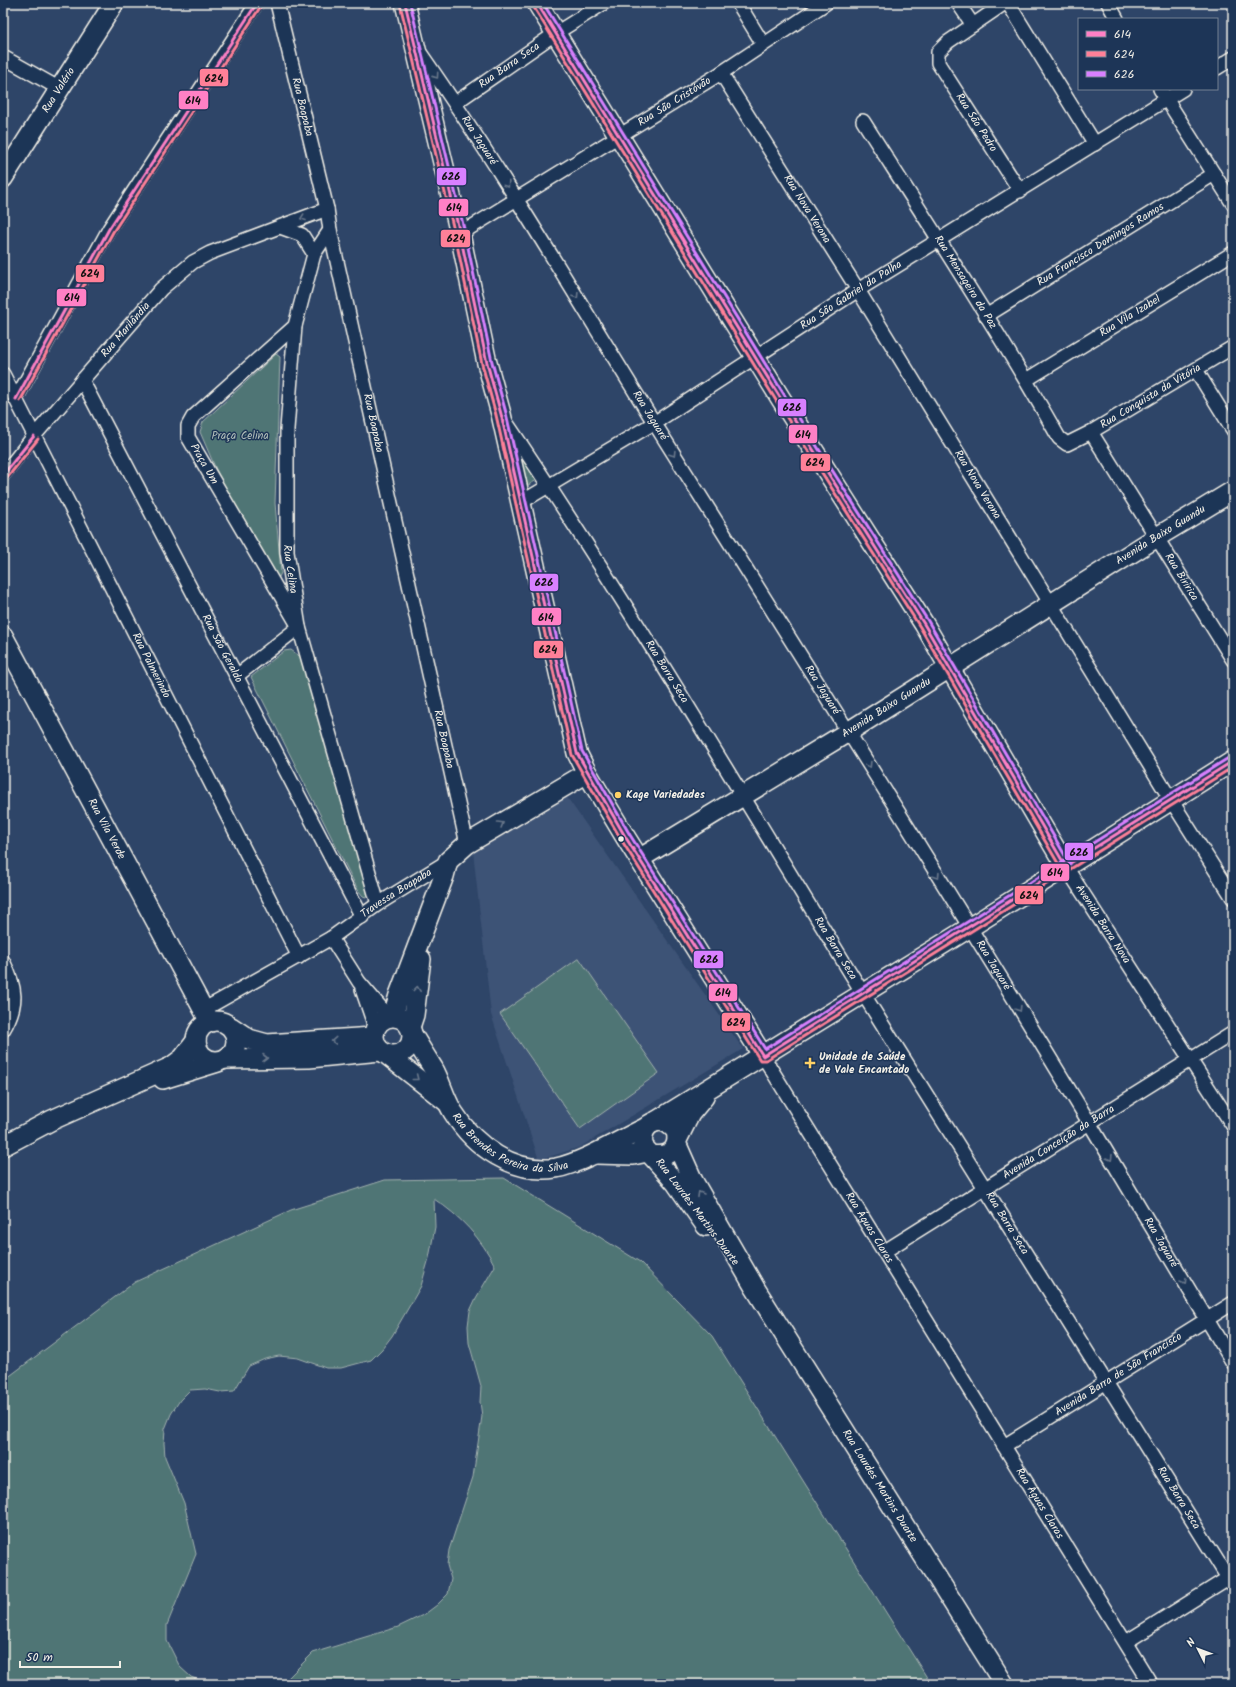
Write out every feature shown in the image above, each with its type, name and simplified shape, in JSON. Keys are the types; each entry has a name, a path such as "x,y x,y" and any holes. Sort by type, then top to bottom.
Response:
{"street":[{"name":"Rua Valério","path":"3,178 114,3"},
{"path":"16,399 109,229 257,3"},
{"name":"Rua Boapaba","path":"277,3 327,209 330,230 467,844"},
{"name":"Rua Águas Claras","path":"405,3 460,234 487,363 501,414 577,753 640,859 885,1251 1151,1684"},
{"name":"Avenida Barra Nova","path":"537,3 620,135 781,399 950,667 1066,867 1192,1060 1233,1126"},
{"name":"Rua Barra Seca","path":"455,103 556,33 604,3"},
{"path":"738,3 763,44"},
{"name":"Rua São Cristóvão","path":"460,234 721,73 826,3"},
{"path":"958,3 973,25 1006,3 1095,144"},
{"path":"1108,3 1117,18"},
{"name":"Rua São Pedro","path":"973,25 948,42 938,52 938,63 1020,191"},
{"name":"Rua Jaguaré","path":"414,44 455,103 517,200 654,423 848,732 1090,1124 1233,1363"},
{"path":"3,56 60,89"},
{"path":"1218,67 1233,58"},
{"name":"Rua Nova Verona","path":"721,73 858,290 1171,800 1233,898"},
{"name":"Rua São Gabriel da Palha","path":"520,503 654,423 858,290 1095,144 1163,94 1179,90"},
{"path":"1163,94 1233,204"},
{"name":"Rua Mensageiro da Paz","path":"863,121 1026,380 1059,438 1067,444"},
{"name":"Rua Francisco Domingos Ramos","path":"986,316 1214,174"},
{"name":"Rua Marilândia","path":"3,475 82,380 161,289 176,274 193,262 210,253 327,209"},
{"path":"280,227 302,235 314,254"},
{"name":"Rua Celina","path":"330,230 314,254 295,326 287,429 288,552 299,627 378,904"},
{"name":"Rua Vila Izabel","path":"1026,380 1233,253"},
{"name":"Praça Um","path":"295,326 193,417 188,426 188,437 299,627"},
{"name":"Rua Conquista da Vitória","path":"1067,444 1091,432 1233,347"},
{"path":"1196,370 1233,430"},
{"name":"Rua Palmerindo","path":"3,374 298,957"},
{"name":"Rua São Geraldo","path":"82,380 238,675 362,917"},
{"name":"Rua Barra Seca","path":"501,414 550,486 743,795 863,993 1231,1580"},
{"name":"Rua Biririca","path":"1091,432 1233,660"},
{"name":"Avenida Baixo Guandu","path":"640,859 848,732 1157,537 1233,491"},
{"path":"238,675 299,627"},
{"name":"Rua Vila Verde","path":"3,636 207,1016"},
{"name":"Rua Brendes Pereira da Silva","path":"411,1031 433,1069 448,1103 460,1122 482,1145 498,1157 516,1165 542,1169 557,1168 580,1159 650,1125 969,928 1233,761"},
{"name":"Travessa Boapaba","path":"207,1016 298,957 331,938 378,904 448,861 467,844 587,772"},
{"path":"385,1030 425,928 448,861"},
{"path":"331,938 359,982 385,1030 393,1056 404,1051 411,1042 411,1031 425,928"},
{"path":"3,961 12,979 15,992 11,1010 3,1030"},
{"path":"385,1030 267,1044 249,1039 231,1027 207,1016 198,1033 196,1041 197,1049 202,1056 209,1060 309,1058 385,1030 400,1018 411,1031"},
{"path":"123,1090 182,1074 222,1060 233,1053 236,1044 236,1035 231,1027"},
{"name":"Rua Brendes Pereira da Silva","path":"385,1030 448,1103"},
{"name":"Avenida Conceição da Barra","path":"885,1251 1090,1124 1233,1033"},
{"path":"3,1146 52,1120 123,1090 178,1063 196,1041"},
{"path":"677,1141 676,1131 666,1122 659,1121 650,1125 642,1139 643,1146 650,1154 667,1155 673,1151 677,1141 681,1129 696,1106 717,1083"},
{"name":"Rua Lourdes Martins Duarte","path":"677,1141 693,1181 755,1288 1004,1684"},
{"name":"Rua Brendes Pereira da Silva","path":"580,1159 600,1154 650,1154"},
{"name":"Rua Lourdes Martins Duarte","path":"650,1154 676,1183 710,1232 755,1288"},
{"name":"Avenida Barra de São Francisco","path":"1004,1446 1233,1303"},
{"path":"1126,1642 1231,1580"}],"shaded area":[{"path":"566,796 743,1049 580,1147 539,1160 491,1014 473,851"}],"green space":[{"name":"Praça Celina","path":"276,354 280,357 275,503 281,573 278,579 276,578 221,481 200,432 203,422"},
{"path":"513,441 537,480 523,488"},
{"path":"291,650 302,658 369,888 366,897 363,896 358,890 251,677 284,651"},
{"path":"579,958 659,1073 580,1129 500,1014"},
{"path":"504,1178 640,1262 712,1336 931,1684 282,1684 313,1653 398,1627 425,1614 448,1594 451,1579 447,1565 449,1550 473,1477 482,1416 480,1402 481,1386 469,1343 468,1326 470,1311 495,1266 484,1246 469,1228 452,1212 434,1199 435,1227 429,1258 421,1286 392,1336 371,1360 341,1368 326,1368 298,1358 279,1356 265,1359 249,1366 234,1391 220,1392 205,1389 190,1390 180,1400 171,1414 165,1429 165,1457 184,1503 196,1554 167,1625 167,1641 180,1667 191,1677 209,1684 3,1684 3,1381 135,1282 291,1210 385,1180"}],"transit line":[{"name":"614","path":"16,399 109,229 257,3"},
{"name":"614","path":"405,3 460,234 487,363 501,414 577,753 626,838 763,1056 1233,761"},
{"name":"626","path":"410,3 465,233 492,362 506,413 582,751 630,835 765,1049 1230,757"},
{"name":"614","path":"537,3 781,399 924,624 1066,867"},
{"name":"626","path":"543,3 785,396 928,621 1070,864"},
{"name":"624","path":"400,4 455,235 482,364 496,415 572,755 622,841 760,1060 766,1060 1233,767"},
{"name":"624","path":"20,401 113,232 261,6"},
{"name":"624","path":"533,6 777,402 920,627 1062,870"},
{"name":"614","path":"3,475 34,436"},
{"name":"624","path":"7,478 38,439"}],"place":[{"name":"Kage Variedades","path":"618,795"},
{"name":"Unidade de Saúde de Vale Encantado","path":"810,1063"}]}
